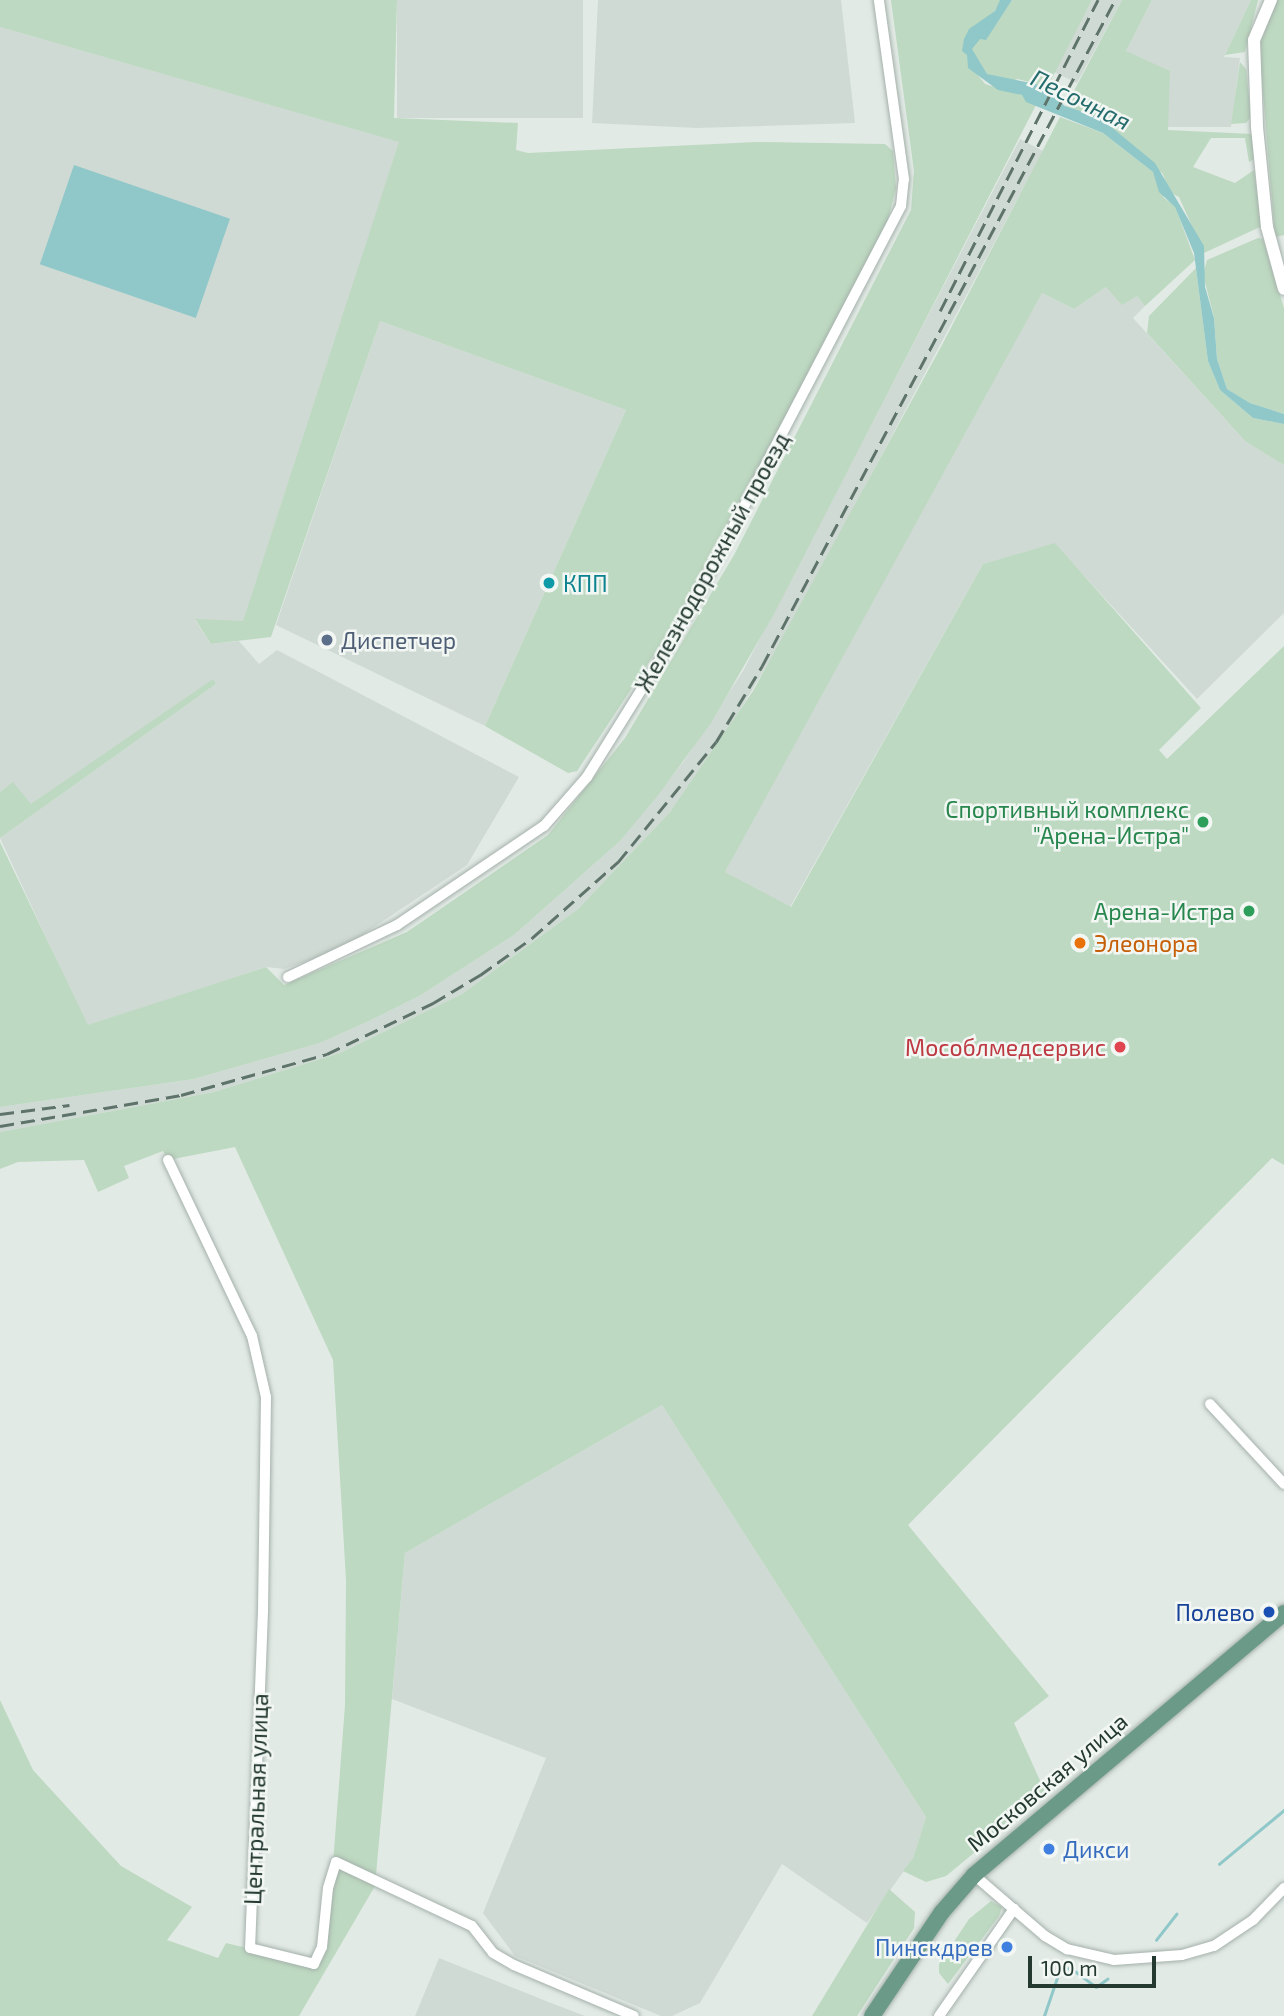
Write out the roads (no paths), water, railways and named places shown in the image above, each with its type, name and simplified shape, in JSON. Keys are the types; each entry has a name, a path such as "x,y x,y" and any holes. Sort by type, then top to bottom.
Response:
{"main road":[{"name":"Московская улица","path":"872,2016 942,1912 974,1875 1284,1613"}],"street":[{"name":"Железнодорожный проезд","path":"288,976 397,925 544,826 587,777 683,623 901,206 904,179 879,0"},
{"path":"1271,0 1255,40 1255,86 1267,227 1284,289"},
{"name":"Центральная улица","path":"168,1160 252,1336 266,1397 263,1611 250,1948 314,1964 322,1947 327,1888 336,1862 472,1926 493,1953 514,1965 634,2016"},
{"path":"1210,1404 1213,1412 1284,1484"},
{"path":"974,1875 1067,1949 1114,1960 1147,1960 1214,1946 1254,1920 1284,1888"},
{"path":"939,2016 1014,1909"}],"water":[{"path":"1000,0 1012,0 986,40 980,39 972,49 987,74 1036,84 1065,106 1099,117 1155,163 1204,246 1205,287 1214,318 1217,359 1227,389 1250,403 1284,414 1284,424 1253,418 1220,390 1208,361 1194,253 1175,207 1159,192 1153,172 1103,133 1026,102 1022,95 998,90 968,68 967,55 962,51 964,39 969,29 995,11"},
{"path":"74,165 230,219 196,318 40,264"}],"waterway":[{"path":"1219,1864 1284,1810"},
{"path":"1156,1940 1176,1914"},
{"path":"1044,2016 1060,1969 1071,1968 1096,1987 1107,1979"}],"railway":[{"path":"940,311 1098,0"},
{"path":"0,1126 181,1095 327,1054 433,1003 480,975 532,938 618,862 716,742 762,666 1115,0"},
{"path":"0,1114 69,1105"}],"place":[{"name":"КПП","path":"549,583"},
{"name":"Диспетчер","path":"327,640"},
{"name":"Спортивный комплекс \"Арена-Истра\"","path":"1203,822"},
{"name":"Арена-Истра","path":"1249,911"},
{"name":"Элеонора","path":"1080,943"},
{"name":"Мособлмедсервис","path":"1120,1047"},
{"name":"Полево","path":"1269,1612"},
{"name":"Дикси","path":"1049,1849"},
{"name":"Пинскдрев","path":"1007,1947"}],"water label":[{"name":"Песочная","path":"1081,99"}]}
